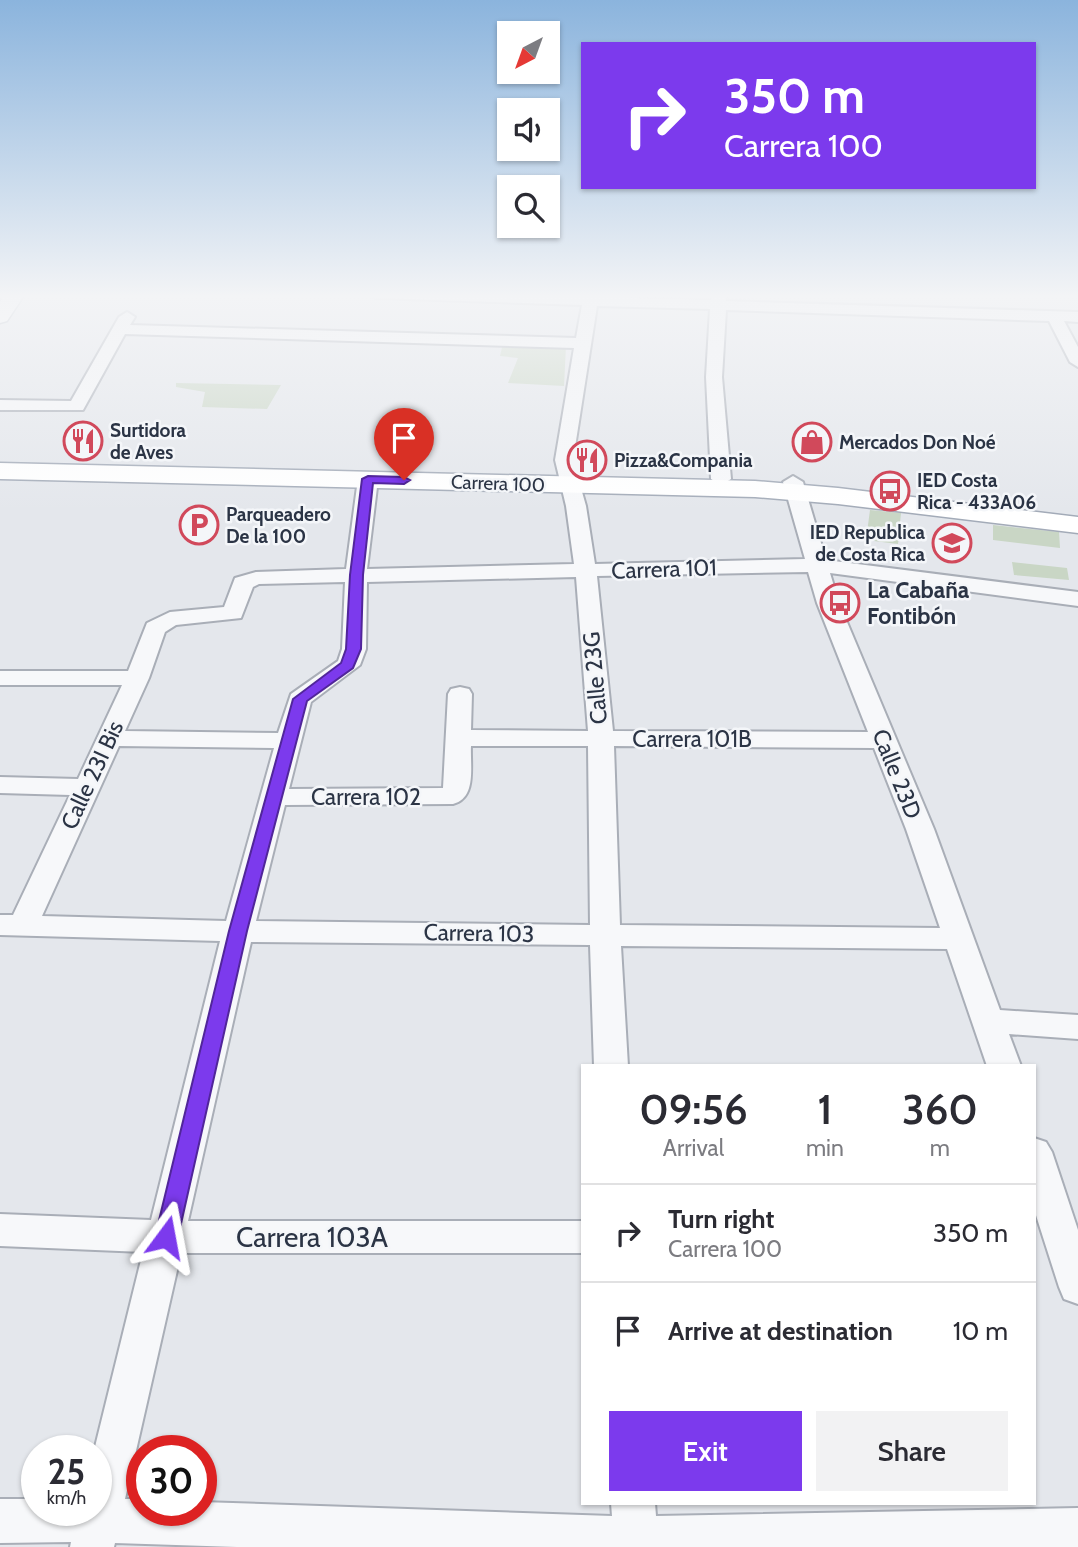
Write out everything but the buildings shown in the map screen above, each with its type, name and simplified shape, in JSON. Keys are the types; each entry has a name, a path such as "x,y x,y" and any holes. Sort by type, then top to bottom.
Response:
{"main road":[{"name":"Carrera 100","path":"0,462 794,487 1078,525"},
{"name":"Carrera 100","path":"0,471 368,479 721,479 1078,512"}],"street":[{"path":"0,405 77,406 100,366"},
{"name":"Calle 23G","path":"579,366 565,451 586,571 601,739 611,1064"},
{"path":"715,366 721,479"},
{"path":"95,1533 238,931 300,699 348,665 354,649 356,575 368,479"},
{"name":"Calle 23D","path":"794,487 828,603 920,829 1003,1064"},
{"name":"Carrera 101","path":"159,624 170,619 233,613 243,583 247,580 356,575 815,565 1077,601"},
{"name":"Calle 23I Bis","path":"11,926 86,787 159,624"},
{"path":"0,678 136,678"},
{"path":"458,738 460,694"},
{"path":"108,738 289,741"},
{"name":"Carrera 101B","path":"458,738 883,740"},
{"name":"Carrera 102","path":"274,797 453,796 456,793 458,738"},
{"path":"0,785 86,787"},
{"name":"Carrera 103","path":"11,926 958,939"},
{"path":"987,1021 1078,1027"},
{"path":"1036,1157 1055,1206 1078,1286"},
{"name":"Carrera 103A","path":"0,1230 166,1237 581,1237"},
{"path":"0,1521 95,1533 1078,1530"}],"green space":[{"path":"515,366 565,366 564,386 508,383"},
{"path":"176,383 281,385 267,409 202,407 205,392 176,387"},
{"path":"870,510 901,513 898,544 866,540"},
{"path":"993,525 1059,532 1060,548 993,540"},
{"path":"1012,562 1067,568 1069,580 1014,575"}],"place":[{"name":"Surtidora de Aves","path":"83,441"},
{"name":"Mercados Don Noé","path":"812,442"},
{"name":"Pizza&Compania","path":"587,460"},
{"name":"IED Costa Rica - 433A06","path":"890,491"},
{"name":"Parqueadero De la 100","path":"199,525"},
{"name":"IED Republica de Costa Rica","path":"952,543"},
{"name":"La Cabaña Fontibón","path":"840,603"}],"route":[{"path":"166,1237 238,931 300,699 348,665 354,649 356,575 368,479 404,480"}]}
